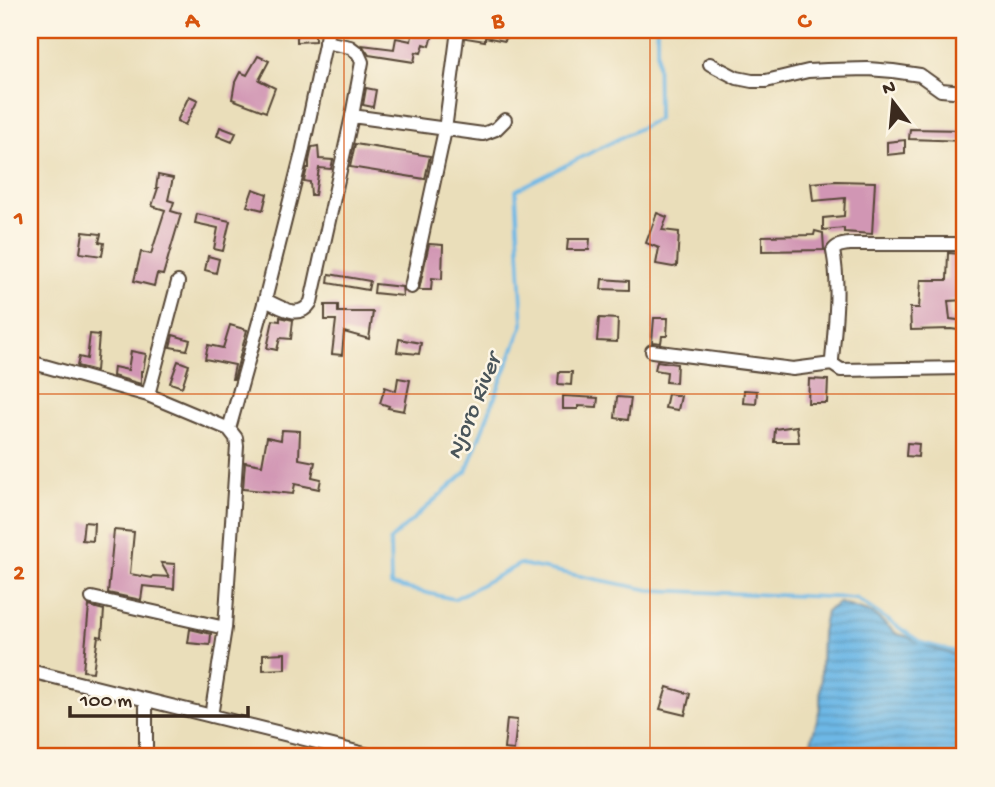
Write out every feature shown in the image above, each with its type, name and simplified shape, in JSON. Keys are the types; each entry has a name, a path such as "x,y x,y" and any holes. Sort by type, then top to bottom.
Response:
{"street":[{"path":"411,287 444,130 458,30"},
{"path":"229,429 302,153 326,36 358,53 361,67 311,302 307,309 301,312 291,312 265,300"},
{"path":"710,64 737,78 752,81 766,81 808,71 893,71 920,75 941,90 965,92"},
{"path":"352,116 483,134 496,129 505,120"},
{"path":"832,365 836,248 849,244 965,244"},
{"path":"148,395 178,282"},
{"path":"652,351 793,369 832,365 841,370 965,368"},
{"path":"30,362 148,395 229,429 236,438 225,628 211,716"},
{"path":"92,598 225,628"},
{"path":"30,671 211,716 332,752 377,757"},
{"path":"146,700 146,757"}],"water":[{"path":"839,603 873,614 897,634 965,658 965,757 810,757 820,708 822,633 826,611"}],"building":[{"path":"467,30 508,30 505,41 485,37 485,41 466,38"},
{"path":"413,31 433,35 430,46 424,44 421,53 416,52 414,62 369,55 362,45 394,49 396,38 411,41"},
{"path":"315,32 315,41 297,42 297,33"},
{"path":"258,56 269,61 259,80 275,88 266,112 232,99 240,72 247,75"},
{"path":"366,88 376,90 373,107 363,105"},
{"path":"189,96 198,100 185,125 177,121"},
{"path":"220,127 236,133 232,142 217,136"},
{"path":"910,129 965,130 965,141 909,139"},
{"path":"905,140 905,153 887,155 887,142"},
{"path":"355,144 430,156 425,179 350,167"},
{"path":"318,146 319,159 333,160 331,169 319,168 315,195 311,195 310,182 304,181 312,147"},
{"path":"158,175 173,178 168,200 174,202 171,211 181,214 163,275 157,274 154,286 134,281 141,252 151,254 165,210 152,206 158,188"},
{"path":"875,182 872,234 844,232 844,228 823,230 823,218 844,216 845,198 813,201 811,183"},
{"path":"253,189 267,194 263,210 247,206"},
{"path":"657,213 667,217 662,230 679,232 677,266 656,264 659,248 646,243"},
{"path":"197,214 230,221 223,251 214,249 218,228 195,223"},
{"path":"815,231 823,233 824,250 762,251 762,236 814,235"},
{"path":"83,232 101,234 99,242 104,243 102,256 80,253"},
{"path":"568,239 590,239 589,250 567,250"},
{"path":"429,244 443,245 442,279 432,278 431,290 419,290"},
{"path":"948,253 961,254 960,272 965,272 965,300 948,301 950,319 965,321 965,331 911,330 910,308 919,308 921,280 947,280"},
{"path":"208,256 219,259 216,273 205,270"},
{"path":"329,274 370,281 368,290 328,283"},
{"path":"602,279 629,281 629,290 601,289"},
{"path":"375,284 402,287 403,296 374,293"},
{"path":"325,305 338,305 338,312 373,312 369,339 344,332 342,355 332,354 336,320 325,320"},
{"path":"280,317 293,320 291,339 280,338 277,350 267,348 273,320 280,321"},
{"path":"599,318 618,319 617,342 597,341"},
{"path":"654,318 668,318 667,336 662,336 661,343 652,342"},
{"path":"230,325 247,330 234,379 235,365 205,359 208,345 223,348"},
{"path":"90,334 99,335 96,371 77,366 79,357 87,359"},
{"path":"173,335 190,340 187,350 170,347"},
{"path":"399,339 421,343 419,354 397,352"},
{"path":"131,351 146,354 141,371 141,384 113,376 114,367 128,370"},
{"path":"178,361 189,365 182,387 170,383"},
{"path":"657,361 677,364 676,383 666,382 667,372 655,370"},
{"path":"559,372 572,372 571,385 558,384"},
{"path":"398,378 410,380 404,411 388,408 389,406 380,403 385,387 396,391"},
{"path":"809,379 828,380 827,403 808,403"},
{"path":"744,390 757,391 756,404 743,403"},
{"path":"668,394 681,396 678,410 665,408"},
{"path":"563,396 598,398 597,407 578,406 578,409 563,409"},
{"path":"617,397 631,398 628,420 615,418"},
{"path":"797,426 799,442 774,442 775,429"},
{"path":"282,430 300,431 299,459 315,462 312,477 321,479 319,489 295,484 293,494 243,489 245,462 262,465 267,437 281,440"},
{"path":"907,443 919,444 918,457 906,456"},
{"path":"84,522 94,523 93,541 82,540"},
{"path":"114,530 134,532 130,574 152,578 169,577 161,563 175,564 174,589 143,586 141,600 108,593"},
{"path":"89,606 104,610 102,637 98,636 93,672 83,671"},
{"path":"190,629 211,634 210,645 188,643"},
{"path":"285,653 285,669 263,670 263,654"},
{"path":"667,687 690,694 685,715 660,709"},
{"path":"507,719 517,720 514,750 504,749"}],"waterway":[{"name":"Njoro River","path":"657,30 658,119 516,190 523,324 466,472 390,540 391,585 454,599 520,564 650,590 855,598 922,643 965,654"}]}
